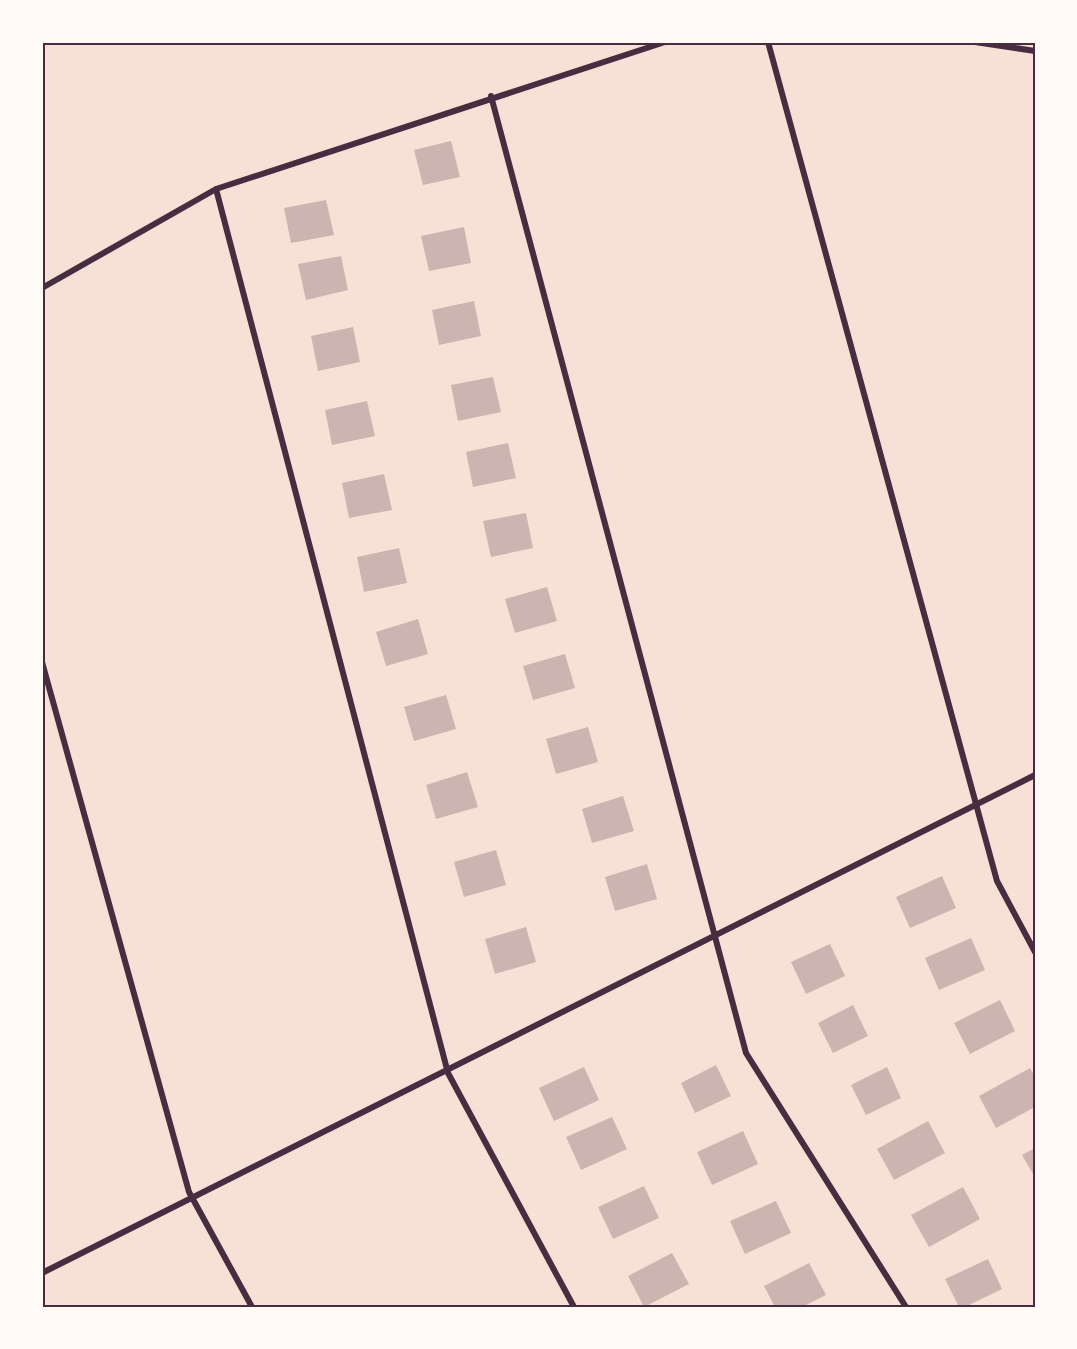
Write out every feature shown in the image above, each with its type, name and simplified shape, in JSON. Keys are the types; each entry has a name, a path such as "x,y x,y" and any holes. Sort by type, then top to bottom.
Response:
{"street":[{"path":"42,288 216,189 665,42"},
{"path":"768,42 997,881 1035,952"},
{"path":"975,42 1035,51"},
{"path":"491,98 746,1053 906,1307"},
{"path":"216,189 447,1070 574,1307"},
{"path":"42,662 186,1180 192,1198 252,1307"},
{"path":"42,1274 1035,775"}],"building":[{"path":"451,141 460,177 423,185 414,150"},
{"path":"326,200 334,235 291,243 284,208"},
{"path":"464,227 471,263 429,271 421,236"},
{"path":"341,256 348,290 306,300 298,264"},
{"path":"474,301 481,336 439,345 432,310"},
{"path":"353,327 360,362 318,371 311,336"},
{"path":"493,377 501,412 458,421 451,385"},
{"path":"367,401 375,436 332,445 325,410"},
{"path":"508,443 516,478 473,487 466,452"},
{"path":"384,474 392,510 349,518 342,483"},
{"path":"526,513 533,548 491,557 483,521"},
{"path":"399,548 407,583 364,592 357,557"},
{"path":"547,587 557,621 515,633 505,599"},
{"path":"418,619 428,654 386,666 376,632"},
{"path":"565,654 575,688 533,700 523,666"},
{"path":"446,695 456,729 414,741 404,707"},
{"path":"588,727 598,762 556,774 546,739"},
{"path":"467,772 478,807 436,819 426,785"},
{"path":"623,796 634,831 592,843 582,809"},
{"path":"496,850 506,885 464,897 454,862"},
{"path":"647,864 657,899 615,911 605,877"},
{"path":"942,876 956,908 910,928 896,897"},
{"path":"526,927 536,962 495,974 485,939"},
{"path":"971,938 985,970 939,990 925,958"},
{"path":"830,944 845,976 806,994 791,962"},
{"path":"1000,1000 1015,1031 970,1054 954,1023"},
{"path":"853,1005 868,1036 833,1053 818,1023"},
{"path":"716,1065 731,1096 695,1113 681,1083"},
{"path":"584,1067 599,1100 554,1121 539,1088"},
{"path":"887,1067 901,1098 866,1115 851,1085"},
{"path":"1030,1068 1035,1077 1035,1107 996,1128 979,1096"},
{"path":"612,1117 627,1149 581,1170 566,1137"},
{"path":"928,1121 945,1153 894,1180 877,1149"},
{"path":"743,1131 758,1164 712,1185 697,1152"},
{"path":"1035,1148 1035,1177 1022,1155"},
{"path":"644,1186 659,1218 613,1239 598,1207"},
{"path":"963,1187 980,1219 929,1247 911,1215"},
{"path":"776,1201 791,1233 745,1254 730,1221"},
{"path":"672,1253 689,1284 644,1307 628,1276"},
{"path":"988,1259 1002,1289 965,1307 959,1307 945,1279"},
{"path":"809,1263 826,1295 802,1307 775,1307 764,1286"}]}
